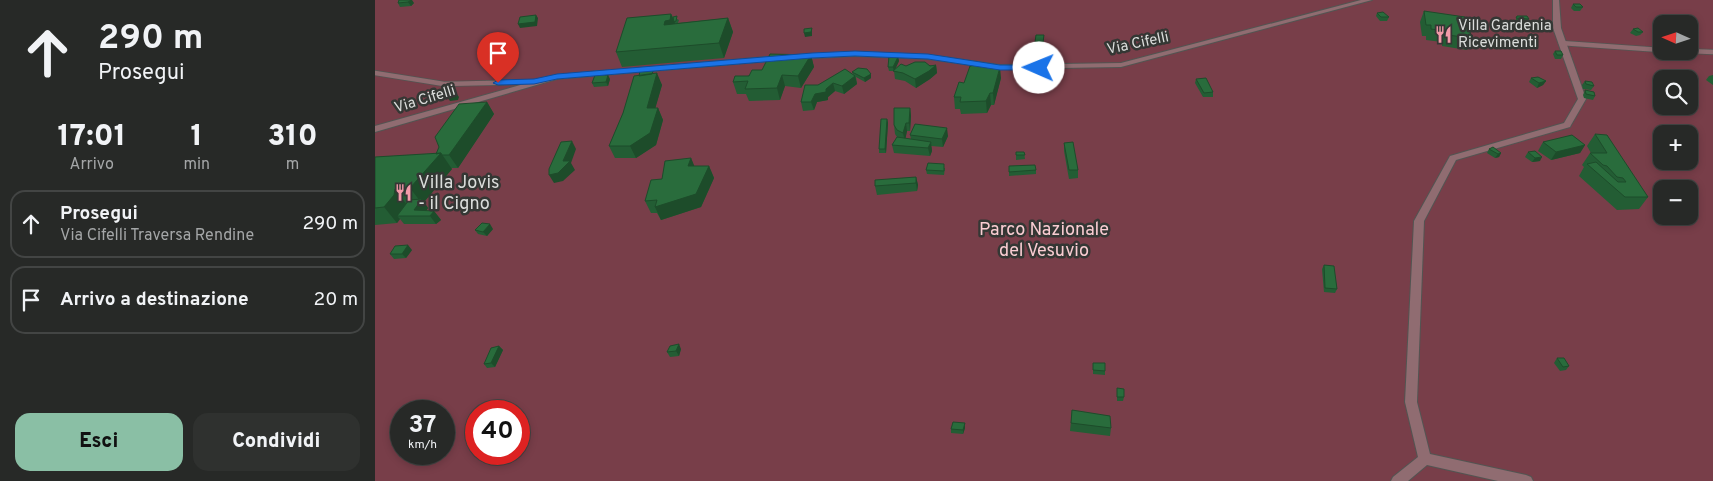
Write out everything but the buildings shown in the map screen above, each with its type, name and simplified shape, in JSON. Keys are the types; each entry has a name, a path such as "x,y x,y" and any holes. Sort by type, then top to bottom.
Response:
{"street":[{"name":"Via Cifelli","path":"375,129 534,82 557,77 812,55 855,54 928,57 1000,68 1121,65 1369,0"},
{"path":"1425,459 1411,402 1419,221 1453,158 1567,125 1582,99 1561,44 1557,28 1556,0"},
{"path":"1398,481 1425,459"},
{"path":"1425,459 1526,481"}],"lane":[{"path":"1561,44 1653,50"},
{"path":"1698,51 1713,52"},
{"path":"375,73 444,84 534,82"}],"green space":[{"name":"Parco Nazionale del Vesuvio","path":"375,0 1713,0 1713,481 375,481"}],"place":[{"name":"Villa Gardenia Ricevimenti","path":"1444,35"},
{"name":"Villa Jovis - il Cigno","path":"404,193"}],"route":[{"path":"498,83 534,82 557,77 812,55 855,54 928,57 1000,68 1039,68"}]}
